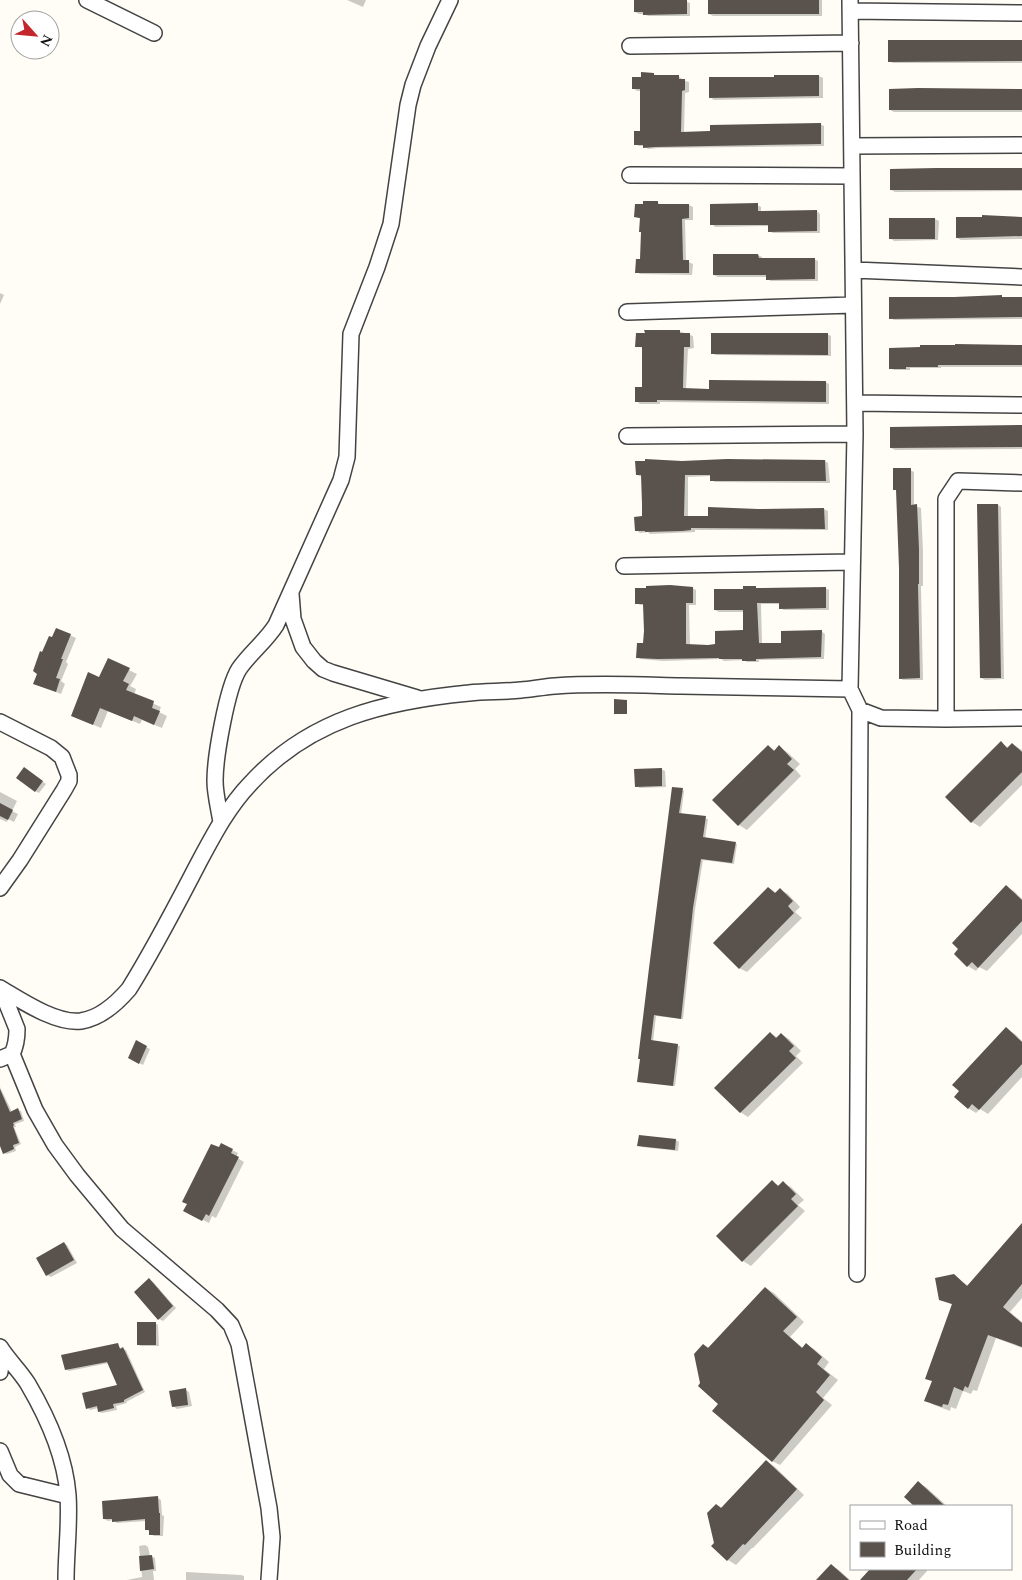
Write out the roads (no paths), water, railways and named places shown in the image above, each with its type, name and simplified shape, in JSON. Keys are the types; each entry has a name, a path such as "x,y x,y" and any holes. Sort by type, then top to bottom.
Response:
{"street":[{"path":"87,0 154,32"},
{"path":"221,822 215,782 232,683 244,662 276,625 333,498 344,467 348,446 351,334 377,267 391,224 408,105 413,85 428,46 450,0"},
{"path":"857,1274 860,710 850,689 855,434 850,5 1022,13"},
{"path":"630,46 851,43"},
{"path":"852,146 1022,145"},
{"path":"630,176 852,176"},
{"path":"854,270 1022,277"},
{"path":"627,312 853,305"},
{"path":"854,403 1022,405"},
{"path":"627,436 855,434"},
{"path":"946,719 946,499 958,481 1022,483"},
{"path":"624,566 852,562"},
{"path":"291,590 292,619 303,647 323,668 332,673 421,699"},
{"path":"0,988 54,1017 68,1020 81,1021 109,1008 129,990 139,974 221,822 232,806 250,784 283,753 296,743 335,722 377,708 421,699 554,686 612,684 850,689"},
{"path":"860,710 881,718 1022,718"},
{"path":"0,722 51,748 62,757 69,775 69,781 20,860 0,888"},
{"path":"0,988 16,1029 16,1046 6,1056 55,1145 77,1176 122,1229 217,1310 231,1325 239,1344 269,1508 272,1538 269,1580"},
{"path":"0,1372 1,1349"},
{"path":"1,1349 27,1382 44,1412 57,1444 68,1496 66,1580"},
{"path":"0,1451 10,1475 19,1484 68,1496"}]}
